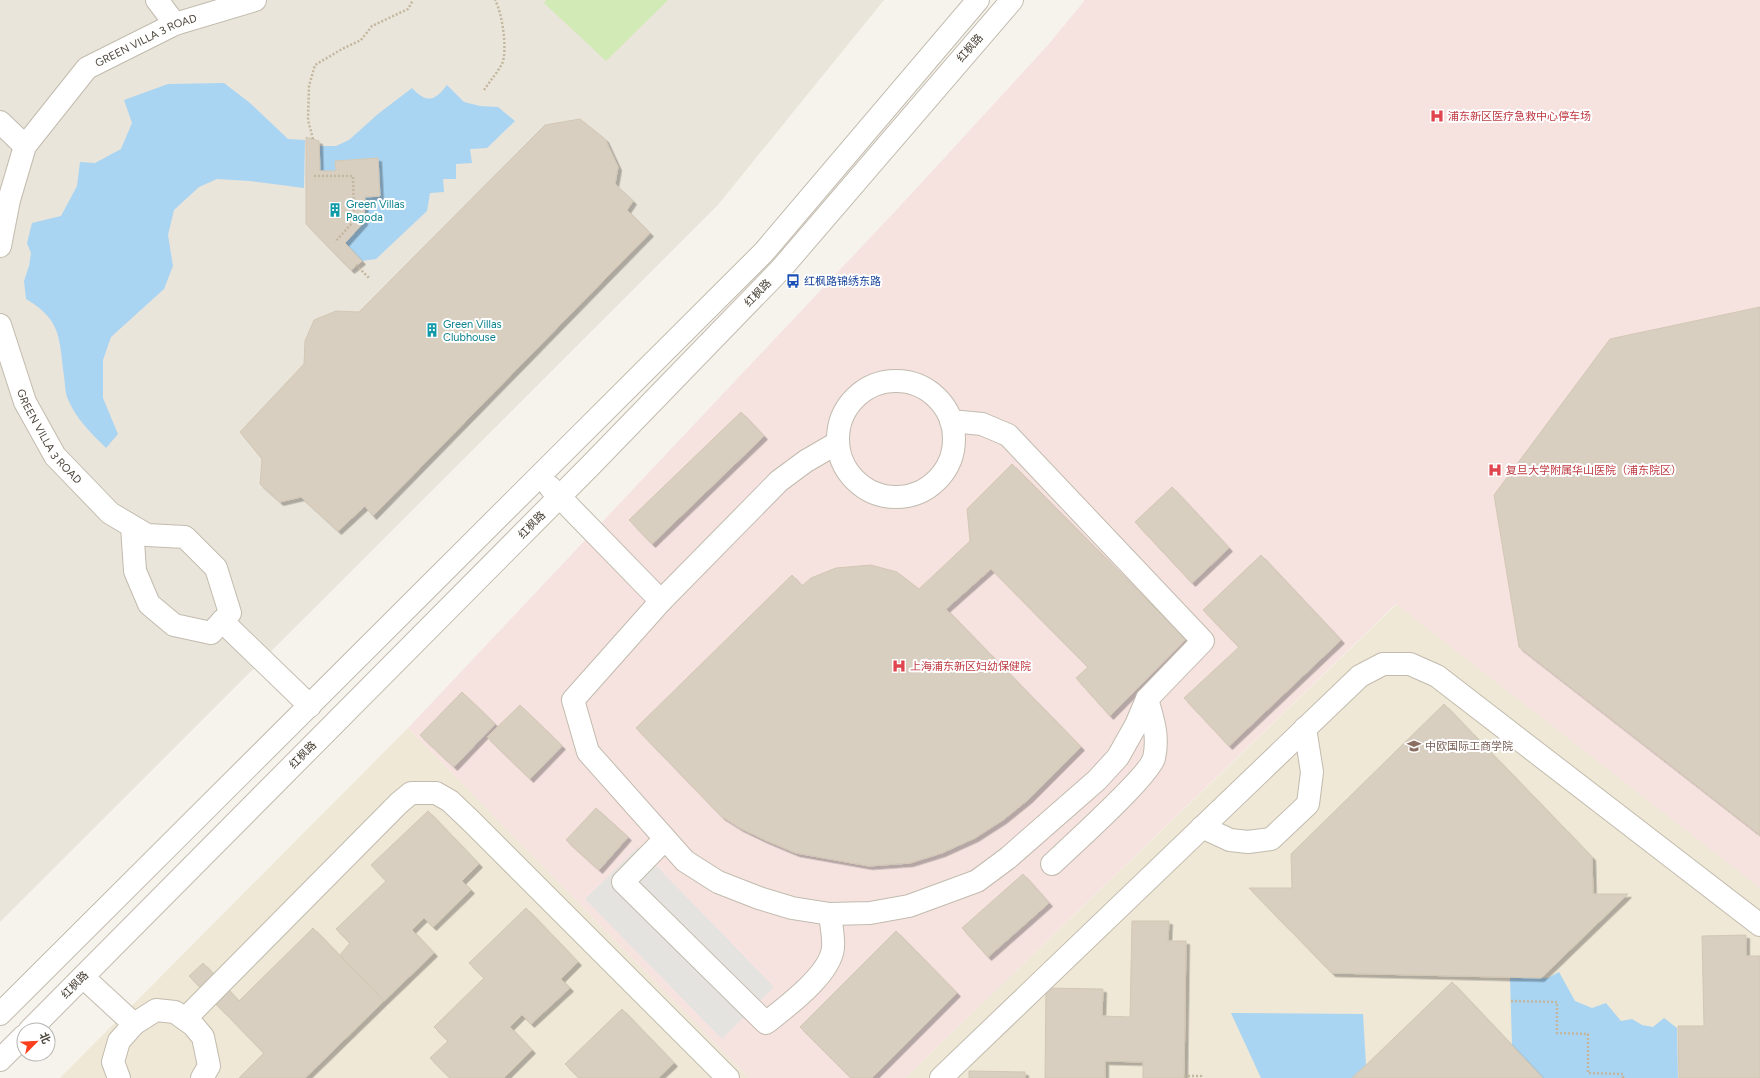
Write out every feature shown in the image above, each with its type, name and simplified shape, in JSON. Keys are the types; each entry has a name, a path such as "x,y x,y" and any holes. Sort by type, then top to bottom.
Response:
{"street":[{"path":"157,0 175,24"},
{"name":"GREEN VILLA 3 ROAD","path":"0,246 9,200 25,146 87,68 175,24 255,0"},
{"path":"0,1014 764,252 978,0"},
{"name":"红枫路","path":"38,1022 559,497 781,269 1012,0"},
{"path":"0,122 25,146"},
{"name":"GREEN VILLA 3 ROAD","path":"0,325 3,348 25,402 55,456 110,513 147,535 185,537 216,568 230,613 222,621"},
{"path":"894,381 912,384 929,392 942,404 951,421 954,441 950,460 941,477 925,490 907,497 887,497 869,491 853,479 842,462 837,443 839,425 847,408 859,393 876,385 894,381"},
{"path":"837,443 806,461 779,481 661,601 573,700 588,752 685,862 718,882 759,898 792,908 830,914 870,913 909,906 977,881 1008,858 1098,780 1118,758 1136,726 1147,699 1203,641 1008,435 982,424 951,421"},
{"path":"539,476 661,601"},
{"path":"132,526 135,571 149,604 174,625 211,633 222,621 310,706"},
{"path":"941,1078 1360,676 1383,664 1410,664 1437,676 1760,925"},
{"path":"1052,864 1141,778 1154,760 1157,733 1147,699"},
{"path":"1202,827 1230,840 1248,842 1271,838 1308,804 1312,772 1305,728"},
{"path":"185,1019 399,803 411,793 436,793 450,801 472,822 728,1078"},
{"path":"665,839 624,882 766,1023 800,995 823,971 833,949 830,914"},
{"path":"83,977 134,1024"},
{"path":"119,1078 113,1062 119,1041 134,1024 156,1010 175,1012 193,1025 203,1037 209,1066 202,1078"},
{"path":"0,1060 16,1044"}],"path":[{"path":"313,139 308,120 309,93 315,66 342,49 361,40 372,26 408,9 413,0"},
{"path":"484,90 502,63 505,50 500,11 495,0"},
{"path":"314,176 353,176 354,221 335,242"},
{"path":"356,265 369,278"},
{"path":"1511,1001 1557,1002 1556,1033 1588,1034 1588,1073 1623,1074 1623,1078"},
{"path":"1184,1076 1201,1076 1201,1078"}],"shaded area":[{"path":"0,0 884,0 717,206 0,922"},
{"path":"1085,0 1760,0 1760,888 1396,604 905,1078 749,1078 408,728 901,205 1048,45"},
{"name":"中欧国际工商学院","path":"1397,604 1760,888 1760,1078 905,1078"},
{"path":"408,728 749,1078 60,1078"},
{"path":"638,847 774,987 722,1039 585,899"}],"green space":[{"path":"546,0 668,0 606,61 544,3"}],"water":[{"path":"224,83 250,103 288,139 305,140 304,188 250,181 217,179 199,187 174,210 168,235 173,266 164,289 111,337 103,360 103,398 118,434 106,448 89,431 70,405 65,390 59,341 53,323 38,307 26,299 24,281 29,266 31,253 27,243 32,223 61,216 77,186 80,162 95,163 121,149 132,123 124,100 168,84"},
{"path":"447,85 464,102 480,106 498,107 515,121 487,148 470,149 472,163 456,164 456,179 443,179 444,192 430,193 427,211 376,259 362,261 345,243 364,222 365,197 380,196 378,158 335,161 336,171 320,171 319,146 336,146 349,140 378,114 412,88 422,97 431,98 439,94"},
{"path":"1559,972 1575,1001 1592,1008 1606,1003 1621,1021 1632,1019 1642,1025 1653,1027 1664,1018 1677,1028 1678,1078 1543,1078 1512,1045 1510,977 1548,978"},
{"path":"1231,1013 1363,1014 1366,1065 1352,1078 1261,1078"}],"building":[{"name":"Green Villas Clubhouse","path":"580,119 605,139 618,167 615,184 633,201 627,210 650,233 373,516 365,506 338,531 301,497 280,502 260,484 262,459 240,432 304,364 305,341 314,320 336,311 359,312 545,125"},
{"name":"Green Villas Pagoda","path":"306,137 319,141 320,171 336,171 335,161 378,158 380,196 365,197 364,222 345,243 362,261 351,270 306,224"},
{"path":"1760,307 1760,835 1519,647 1494,495 1610,339"},
{"path":"741,412 764,436 652,544 629,520"},
{"path":"1012,464 1186,639 1110,716 1076,678 1088,667 991,569 946,609 1081,747 1029,799 1003,820 975,838 942,853 910,863 869,866 796,853 740,828 721,816 636,728 792,575 802,586 811,578 836,568 871,565 897,572 919,589 970,541 967,509"},
{"path":"1172,487 1229,548 1192,583 1135,522"},
{"path":"1261,555 1341,640 1229,746 1184,698 1239,647 1203,610"},
{"path":"462,692 495,724 454,767 420,735"},
{"path":"1444,704 1592,857 1593,894 1628,894 1541,978 1332,973 1249,888 1292,888 1291,854"},
{"path":"520,705 562,746 530,779 487,737"},
{"path":"596,808 628,837 599,870 566,840"},
{"path":"428,811 479,864 462,881 471,890 433,927 424,918 412,930 434,953 384,1001 340,955 350,943 336,929 386,881 371,865"},
{"path":"1023,874 1049,903 988,957 962,928"},
{"path":"526,908 578,962 561,979 570,988 531,1024 522,1015 510,1027 532,1050 504,1078 450,1078 430,1058 448,1041 434,1027 484,978 469,963"},
{"path":"1132,921 1169,921 1168,941 1186,941 1184,1078 1143,1078 1143,1062 1105,1061 1105,1078 1045,1078 1046,988 1103,989 1102,1016 1130,1017"},
{"path":"313,928 384,1001 305,1078 239,1078 264,1053 189,976 203,963 239,1001"},
{"path":"896,931 957,993 872,1078 851,1078 800,1027"},
{"path":"1746,935 1746,956 1760,956 1760,1078 1679,1078 1678,1026 1704,1026 1702,936"},
{"path":"1452,982 1543,1078 1352,1078 1366,1065"},
{"path":"622,1009 674,1063 658,1078 579,1078 565,1064"},
{"path":"969,1071 1025,1072 1025,1078 969,1078"}],"place":[{"name":"浦东新区医疗急救中心停车场","path":"1437,116"},
{"name":"Green Villas Pagoda","path":"335,210"},
{"name":"红枫路锦绣东路","path":"793,281"},
{"name":"Green Villas Clubhouse","path":"432,330"},
{"name":"复旦大学附属华山医院（浦东院区）","path":"1495,470"},
{"name":"上海浦东新区妇幼保健院","path":"899,666"},
{"name":"中欧国际工商学院","path":"1414,746"}]}
